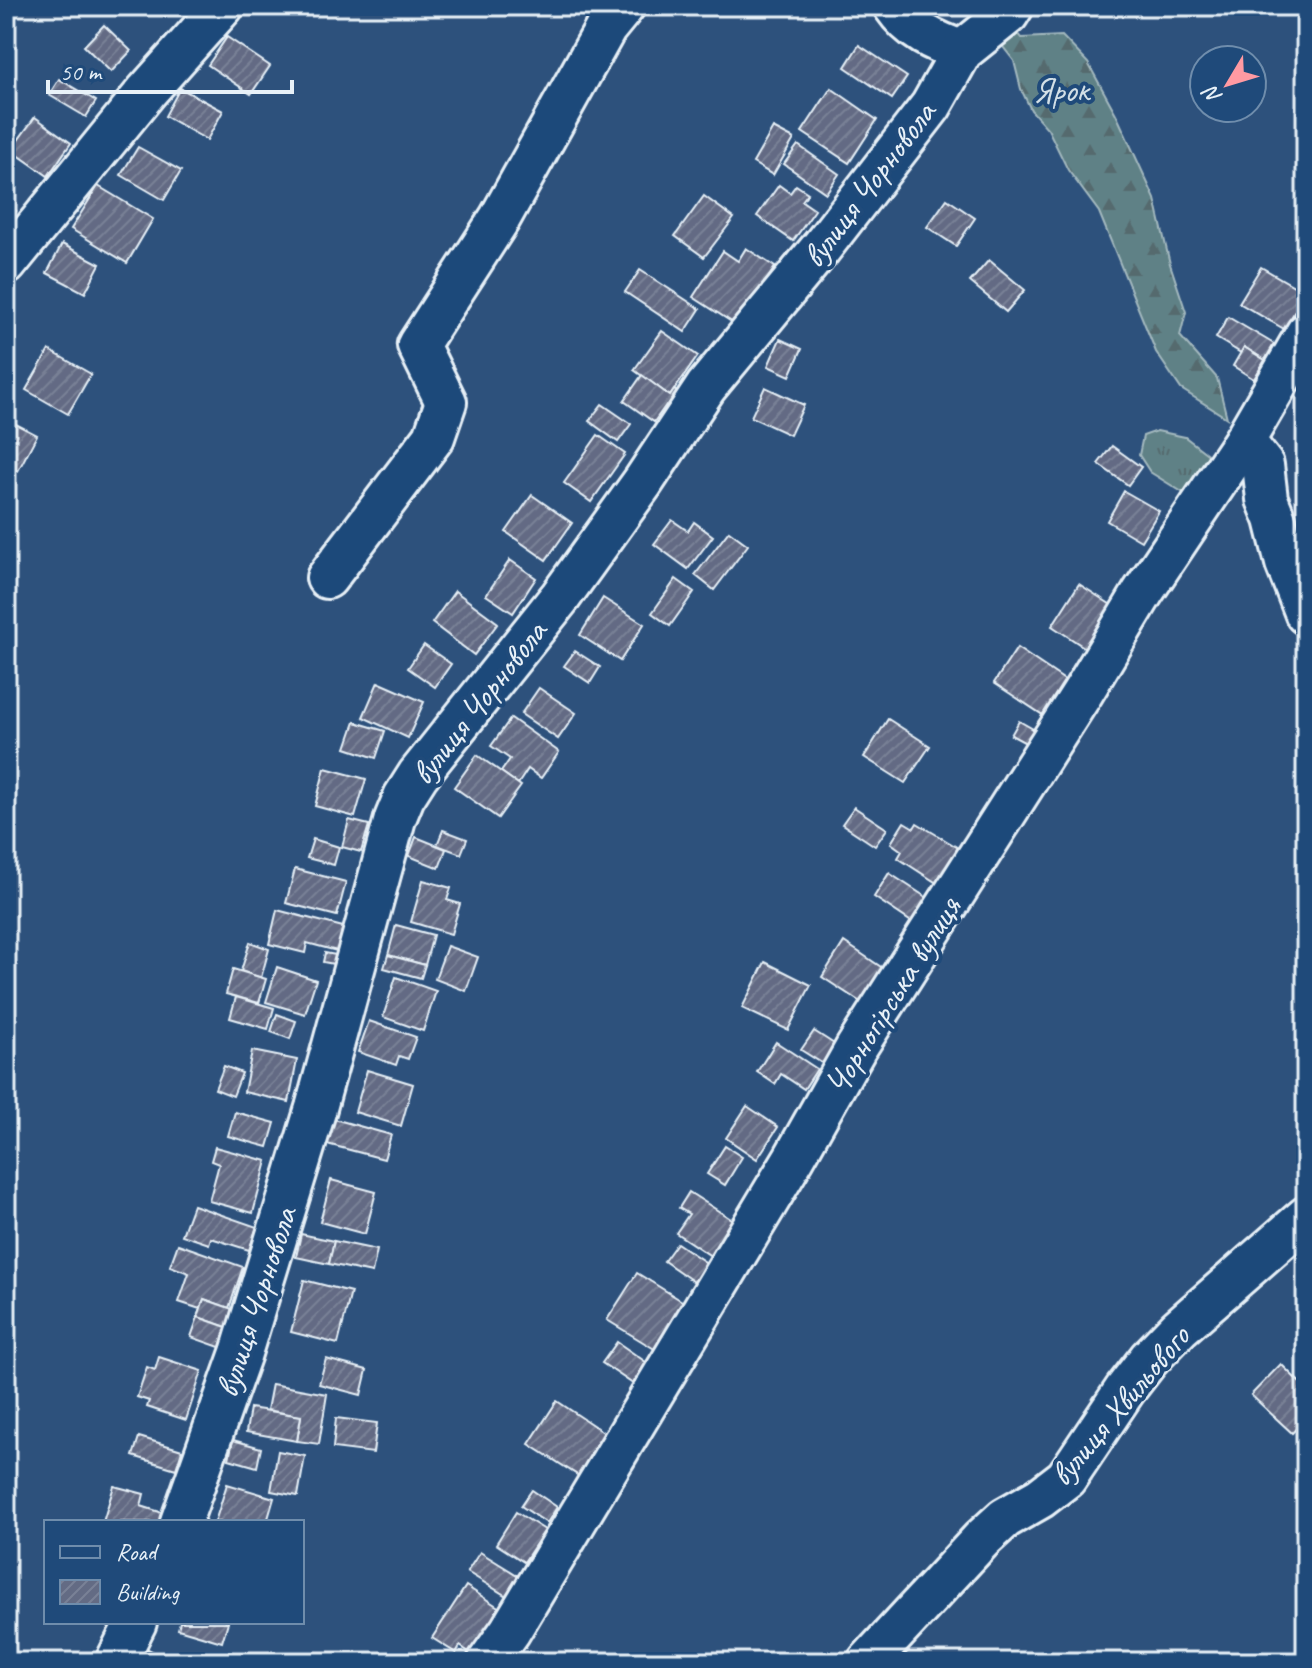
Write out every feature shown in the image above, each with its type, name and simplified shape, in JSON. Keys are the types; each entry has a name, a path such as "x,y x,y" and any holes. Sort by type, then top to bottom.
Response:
{"street":[{"path":"6,264 147,91 223,6"},
{"path":"327,578 434,437 446,402 418,345 500,218 606,28 624,6"},
{"path":"894,6 933,42 993,25"},
{"name":"вулиця Чорновола","path":"182,1520 241,1353 316,1108 395,819 404,797 418,775 561,596 706,387 821,248 993,25"},
{"name":"Чорногірська вулиця","path":"488,1662 510,1631 794,1158 856,1048 1083,692 1143,592 1244,441 1306,334"},
{"path":"1244,441 1263,465 1267,499 1286,563 1306,614"},
{"name":"вулиця Хвильового","path":"868,1662 982,1539 1005,1518 1066,1478 1125,1390 1179,1328 1306,1217"},
{"path":"116,1662 135,1624"}],"green space":[{"name":"Ярок","path":"971,6 997,6 1022,38 1062,36 1088,63 1116,114 1155,199 1170,264 1186,312 1180,336 1217,378 1227,418 1181,389 1156,352 1099,212 1068,170 1048,129 1031,110 1021,89 1014,61"},
{"path":"1157,431 1185,437 1223,466 1187,495 1150,472 1139,455 1143,436"}],"building":[{"path":"152,6 173,6 165,16"},
{"path":"104,25 131,51 111,72 84,46"},
{"path":"227,37 270,66 251,94 208,65"},
{"path":"859,45 907,77 892,99 845,67"},
{"path":"59,79 96,101 86,117 49,95"},
{"path":"180,88 223,111 207,140 165,116"},
{"path":"831,88 877,120 849,163 802,132"},
{"path":"35,117 71,143 48,176 11,150"},
{"path":"773,128 794,139 773,175 753,163"},
{"path":"798,145 839,174 826,193 784,164"},
{"path":"138,147 181,171 164,200 121,175"},
{"path":"779,185 790,193 796,185 808,193 802,201 815,210 793,241 757,216"},
{"path":"98,186 153,219 127,263 71,229"},
{"path":"704,196 734,218 704,257 675,236"},
{"path":"947,199 975,218 956,246 927,227"},
{"path":"6,204 16,211 6,225"},
{"path":"62,244 100,264 85,293 47,273"},
{"path":"746,248 775,267 738,326 693,297 723,251 738,261"},
{"path":"989,260 1025,290 1006,312 970,282"},
{"path":"1261,267 1306,293 1284,329 1239,303"},
{"path":"640,270 700,309 685,332 625,292"},
{"path":"1228,317 1274,344 1265,360 1244,347 1241,353 1216,338"},
{"path":"662,331 698,356 670,396 634,370"},
{"path":"780,339 802,349 790,376 768,366"},
{"path":"1244,347 1265,360 1254,379 1233,366"},
{"path":"49,350 91,374 68,414 26,390"},
{"path":"642,375 670,396 674,390 682,396 672,410 666,405 654,422 624,401"},
{"path":"765,387 804,405 790,435 751,417"},
{"path":"602,404 631,424 618,442 589,421"},
{"path":"6,419 37,435 18,471 6,465"},
{"path":"598,435 625,454 591,502 564,483"},
{"path":"1112,446 1141,467 1128,485 1098,464"},
{"path":"1124,491 1159,511 1141,541 1107,521"},
{"path":"532,495 572,523 546,560 506,532"},
{"path":"672,520 688,531 694,522 713,536 688,569 654,544"},
{"path":"729,531 748,545 714,590 695,575"},
{"path":"510,560 536,578 513,613 486,595"},
{"path":"676,579 694,592 670,626 652,613"},
{"path":"1079,584 1116,608 1090,651 1052,626"},
{"path":"455,591 498,623 474,655 432,623"},
{"path":"603,598 644,624 620,661 580,635"},
{"path":"424,645 451,664 435,687 408,668"},
{"path":"1017,648 1072,685 1049,719 994,683"},
{"path":"575,651 600,667 590,683 564,666"},
{"path":"378,682 424,702 408,738 363,717"},
{"path":"539,688 576,713 558,739 521,714"},
{"path":"511,718 559,752 541,778 528,769 518,784 501,772 510,759 491,746"},
{"path":"888,719 930,746 905,783 864,757"},
{"path":"1019,721 1040,733 1033,747 1011,735"},
{"path":"355,722 385,731 376,758 346,748"},
{"path":"477,755 521,786 498,818 454,787"},
{"path":"325,768 366,779 355,817 315,806"},
{"path":"854,807 887,829 875,846 842,824"},
{"path":"349,820 369,825 361,852 342,847"},
{"path":"904,822 914,828 917,823 965,852 943,887 898,858 902,851 891,843"},
{"path":"443,830 467,839 461,854 437,845"},
{"path":"416,837 446,849 439,868 409,856"},
{"path":"313,839 339,847 334,865 307,858"},
{"path":"295,869 346,882 337,916 286,903"},
{"path":"889,873 932,901 916,925 874,897"},
{"path":"423,880 451,888 447,900 460,904 451,934 411,922"},
{"path":"277,910 343,927 337,951 307,943 305,953 269,944"},
{"path":"396,925 433,935 425,965 388,955"},
{"path":"250,942 269,949 261,978 241,971"},
{"path":"844,942 887,971 865,1005 822,977"},
{"path":"447,946 478,957 466,991 435,979"},
{"path":"325,953 336,955 334,964 323,962"},
{"path":"388,955 425,965 421,978 384,968"},
{"path":"765,962 811,985 788,1030 742,1008"},
{"path":"277,967 316,980 305,1014 266,1002"},
{"path":"233,969 266,979 259,1003 226,994"},
{"path":"396,977 436,991 423,1031 383,1017"},
{"path":"236,997 274,1008 268,1029 230,1018"},
{"path":"277,1014 296,1021 290,1039 271,1032"},
{"path":"369,1021 416,1037 408,1059 399,1056 396,1065 358,1052"},
{"path":"814,1031 845,1051 833,1070 801,1050"},
{"path":"776,1042 817,1069 804,1089 781,1074 775,1084 757,1072"},
{"path":"252,1051 297,1060 289,1102 244,1092"},
{"path":"224,1066 242,1073 233,1096 215,1089"},
{"path":"367,1070 413,1084 401,1126 355,1112"},
{"path":"747,1106 778,1127 757,1159 726,1138"},
{"path":"235,1112 275,1123 268,1147 228,1136"},
{"path":"334,1119 391,1135 384,1159 327,1144"},
{"path":"725,1146 742,1157 725,1185 707,1174"},
{"path":"215,1147 267,1161 253,1213 209,1201 219,1164 211,1161"},
{"path":"331,1180 376,1192 365,1234 320,1222"},
{"path":"689,1192 734,1221 711,1256 676,1233 689,1214 679,1208"},
{"path":"193,1205 257,1227 249,1250 211,1238 209,1244 182,1235"},
{"path":"301,1234 334,1241 329,1264 296,1257"},
{"path":"334,1241 377,1250 372,1273 329,1264"},
{"path":"677,1243 711,1266 697,1284 664,1261"},
{"path":"178,1244 243,1267 229,1308 204,1299 200,1309 179,1302 189,1273 170,1266"},
{"path":"637,1273 690,1306 661,1353 607,1320"},
{"path":"304,1280 351,1292 338,1344 291,1332"},
{"path":"204,1299 241,1312 235,1330 198,1317"},
{"path":"198,1317 235,1330 228,1350 191,1337"},
{"path":"617,1342 653,1367 639,1388 602,1363"},
{"path":"159,1357 202,1371 186,1420 147,1407 149,1401 137,1397 147,1367 155,1370"},
{"path":"326,1359 367,1370 361,1395 319,1384"},
{"path":"1281,1364 1299,1382 1306,1375 1306,1419 1292,1433 1251,1395"},
{"path":"272,1384 327,1394 319,1444 297,1441 301,1416 267,1410"},
{"path":"557,1401 606,1434 579,1476 529,1444"},
{"path":"250,1408 301,1416 297,1441 246,1432"},
{"path":"336,1418 377,1423 373,1453 333,1448"},
{"path":"139,1437 182,1450 176,1469 133,1456"},
{"path":"233,1440 261,1448 257,1467 229,1459"},
{"path":"278,1451 305,1456 298,1496 271,1491"},
{"path":"227,1484 274,1498 268,1520 216,1520"},
{"path":"114,1486 144,1494 141,1506 163,1513 161,1520 104,1520"},
{"path":"532,1490 557,1507 547,1523 521,1506"},
{"path":"516,1512 545,1530 524,1562 496,1544"},
{"path":"480,1552 530,1583 518,1603 467,1572"},
{"path":"466,1586 506,1612 476,1657 460,1646 456,1653 432,1638"},
{"path":"179,1624 227,1624 222,1642 178,1629"},
{"path":"146,1648 167,1659 166,1662 139,1662"}]}
